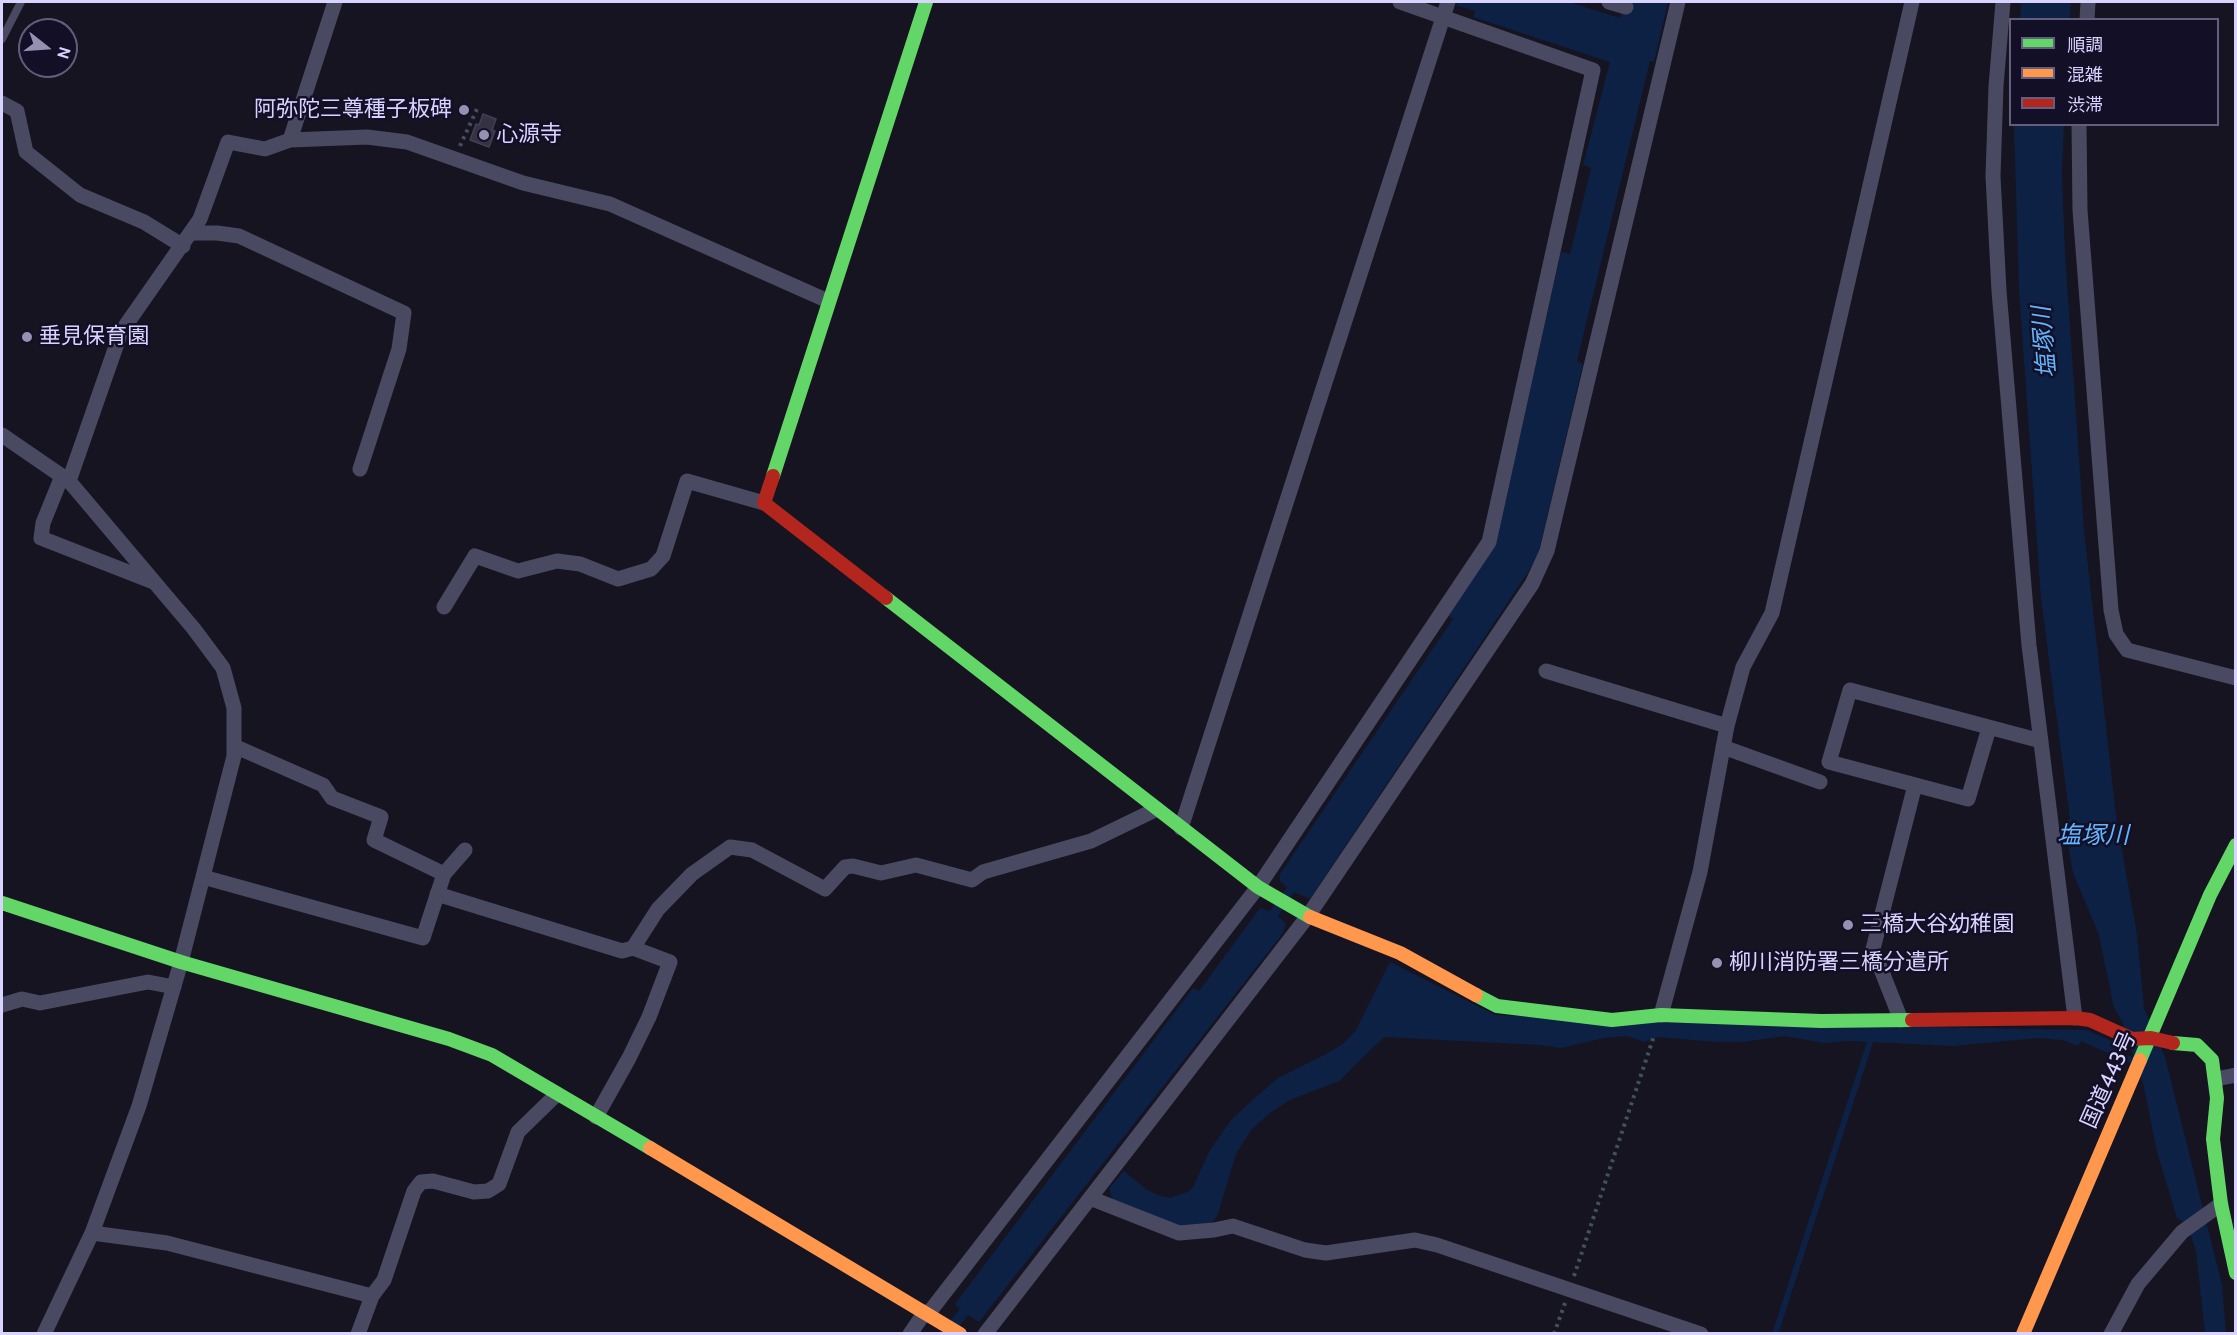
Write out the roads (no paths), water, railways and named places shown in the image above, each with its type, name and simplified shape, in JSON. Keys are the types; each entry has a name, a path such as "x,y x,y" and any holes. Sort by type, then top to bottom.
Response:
{"main road":[{"path":"926,2 764,503 1258,887 1308,916 1400,953 1497,1006 1612,1020 1661,1016 1821,1021 2083,1019 2132,1039 2151,1038 2175,1044 2197,1045 2212,1060 2216,1079 2217,1098 2213,1139 2217,1206 2235,1272"},
{"name":"国道443号","path":"2024,1334 2210,895 2235,845"},
{"path":"2,903 181,962 449,1039 492,1056 528,1075 960,1334"}],"street":[{"path":"290,140 335,2"},
{"path":"910,1334 931,1316 1258,887 1489,542 1593,70 1446,8 1400,2"},
{"path":"1609,2 1626,6"},
{"path":"985,1334 1308,916 1532,584 1547,551 1678,2"},
{"path":"1661,1016 1700,872 1727,726 1743,667 1772,613 1912,2"},
{"path":"2003,2 1996,86 1993,176 1999,291 2029,645 2041,741 2083,1019"},
{"path":"2086,18 2088,2"},
{"path":"1181,828 1446,8"},
{"path":"2,103 17,111 26,152 80,195 187,240 217,233 239,236 404,313 399,350 360,470"},
{"path":"2079,126 2080,210 2111,609 2116,634 2127,650 2235,678"},
{"path":"155,582 41,538 43,523 66,479 121,332 200,219 228,142 265,149 290,140 367,137 406,142 523,183 610,204 828,301"},
{"path":"2,435 66,479 155,582 223,668 234,708 234,756 181,962 139,1106 92,1233 70,1274 44,1334"},
{"path":"444,607 475,555 518,571 557,561 580,564 618,579 651,569 663,556 687,482 764,503"},
{"path":"1546,671 1727,726"},
{"path":"1989,728 1968,799 1829,762 1850,690 2041,741"},
{"path":"234,746 323,785 332,798 381,817 374,840 444,874"},
{"path":"1723,747 1820,782"},
{"path":"1901,1020 1873,950 1915,785"},
{"path":"633,948 658,909 692,874 730,847 752,850 825,890 845,867 853,866 882,873 916,865 972,880 983,872 1091,841 1156,809"},
{"path":"203,877 423,938 444,874 465,850"},
{"path":"437,894 622,951 633,948 670,962 649,1017 596,1117"},
{"path":"2,1005 22,999 40,1003 148,982 174,987"},
{"path":"2216,1079 2235,1075"},
{"path":"358,1334 372,1296 384,1280 414,1191 421,1182 433,1181 474,1192 488,1191 499,1184 518,1132 557,1094"},
{"path":"1090,1198 1179,1233 1233,1226 1305,1250 1326,1253 1415,1240 1437,1245 1701,1334"},
{"path":"2110,1334 2138,1284 2182,1232 2217,1206"},
{"path":"92,1233 167,1243 372,1296"}],"lane":[{"path":"2,39 21,2"}],"water":[{"path":"1458,2 1569,2 1620,18 1624,2 1668,2 1654,62 1650,61 1577,361 1583,364 1539,551 1528,572 1310,899 1294,892 1278,916 1286,924 1283,933 979,1322 968,1315 954,1333 939,1334 960,1309 955,1304 1193,988 1199,991 1260,908 1270,911 1287,887 1280,881 1280,874 1453,619 1447,615 1495,545 1561,252 1570,254 1591,168 1583,165 1610,62 1473,17 1475,11 1456,5"},
{"path":"2021,2 2071,2 2070,18 2020,18"},
{"name":"塩塚川","path":"2014,126 2064,126 2062,174 2065,254 2084,531 2116,816 2137,935 2144,1008 2165,1057 2222,1285 2226,1333 2205,1333 2196,1252 2191,1236 2181,1220 2177,1218 2157,1152 2144,1087 2122,1021 2114,1008 2099,935 2073,873 2064,822 2070,819 2041,598 2019,291"},
{"path":"1390,962 1495,1015 1643,1022 2087,1030 2118,1044 2112,1055 2081,1041 2078,1046 2062,1040 2037,1038 1953,1046 1849,1041 1824,1043 1784,1036 1743,1042 1658,1037 1645,1042 1627,1036 1604,1038 1561,1048 1384,1037 1339,1081 1290,1100 1252,1129 1236,1154 1218,1214 1213,1222 1202,1227 1179,1226 1113,1202 1109,1188 1124,1171 1147,1190 1161,1196 1170,1198 1187,1192 1193,1187 1210,1150 1231,1120 1278,1078 1328,1053 1344,1043 1356,1030"}],"waterway":[{"path":"1775,1334 1872,1036"},
{"path":"2109,1049 2132,1061"}],"place":[{"name":"阿弥陀三尊種子板碑","path":"464,110"},
{"name":"心源寺","path":"484,135"},
{"name":"垂見保育園","path":"27,337"},
{"name":"三橋大谷幼稚園","path":"1848,925"},
{"name":"柳川消防署三橋分遣所","path":"1717,963"}]}
